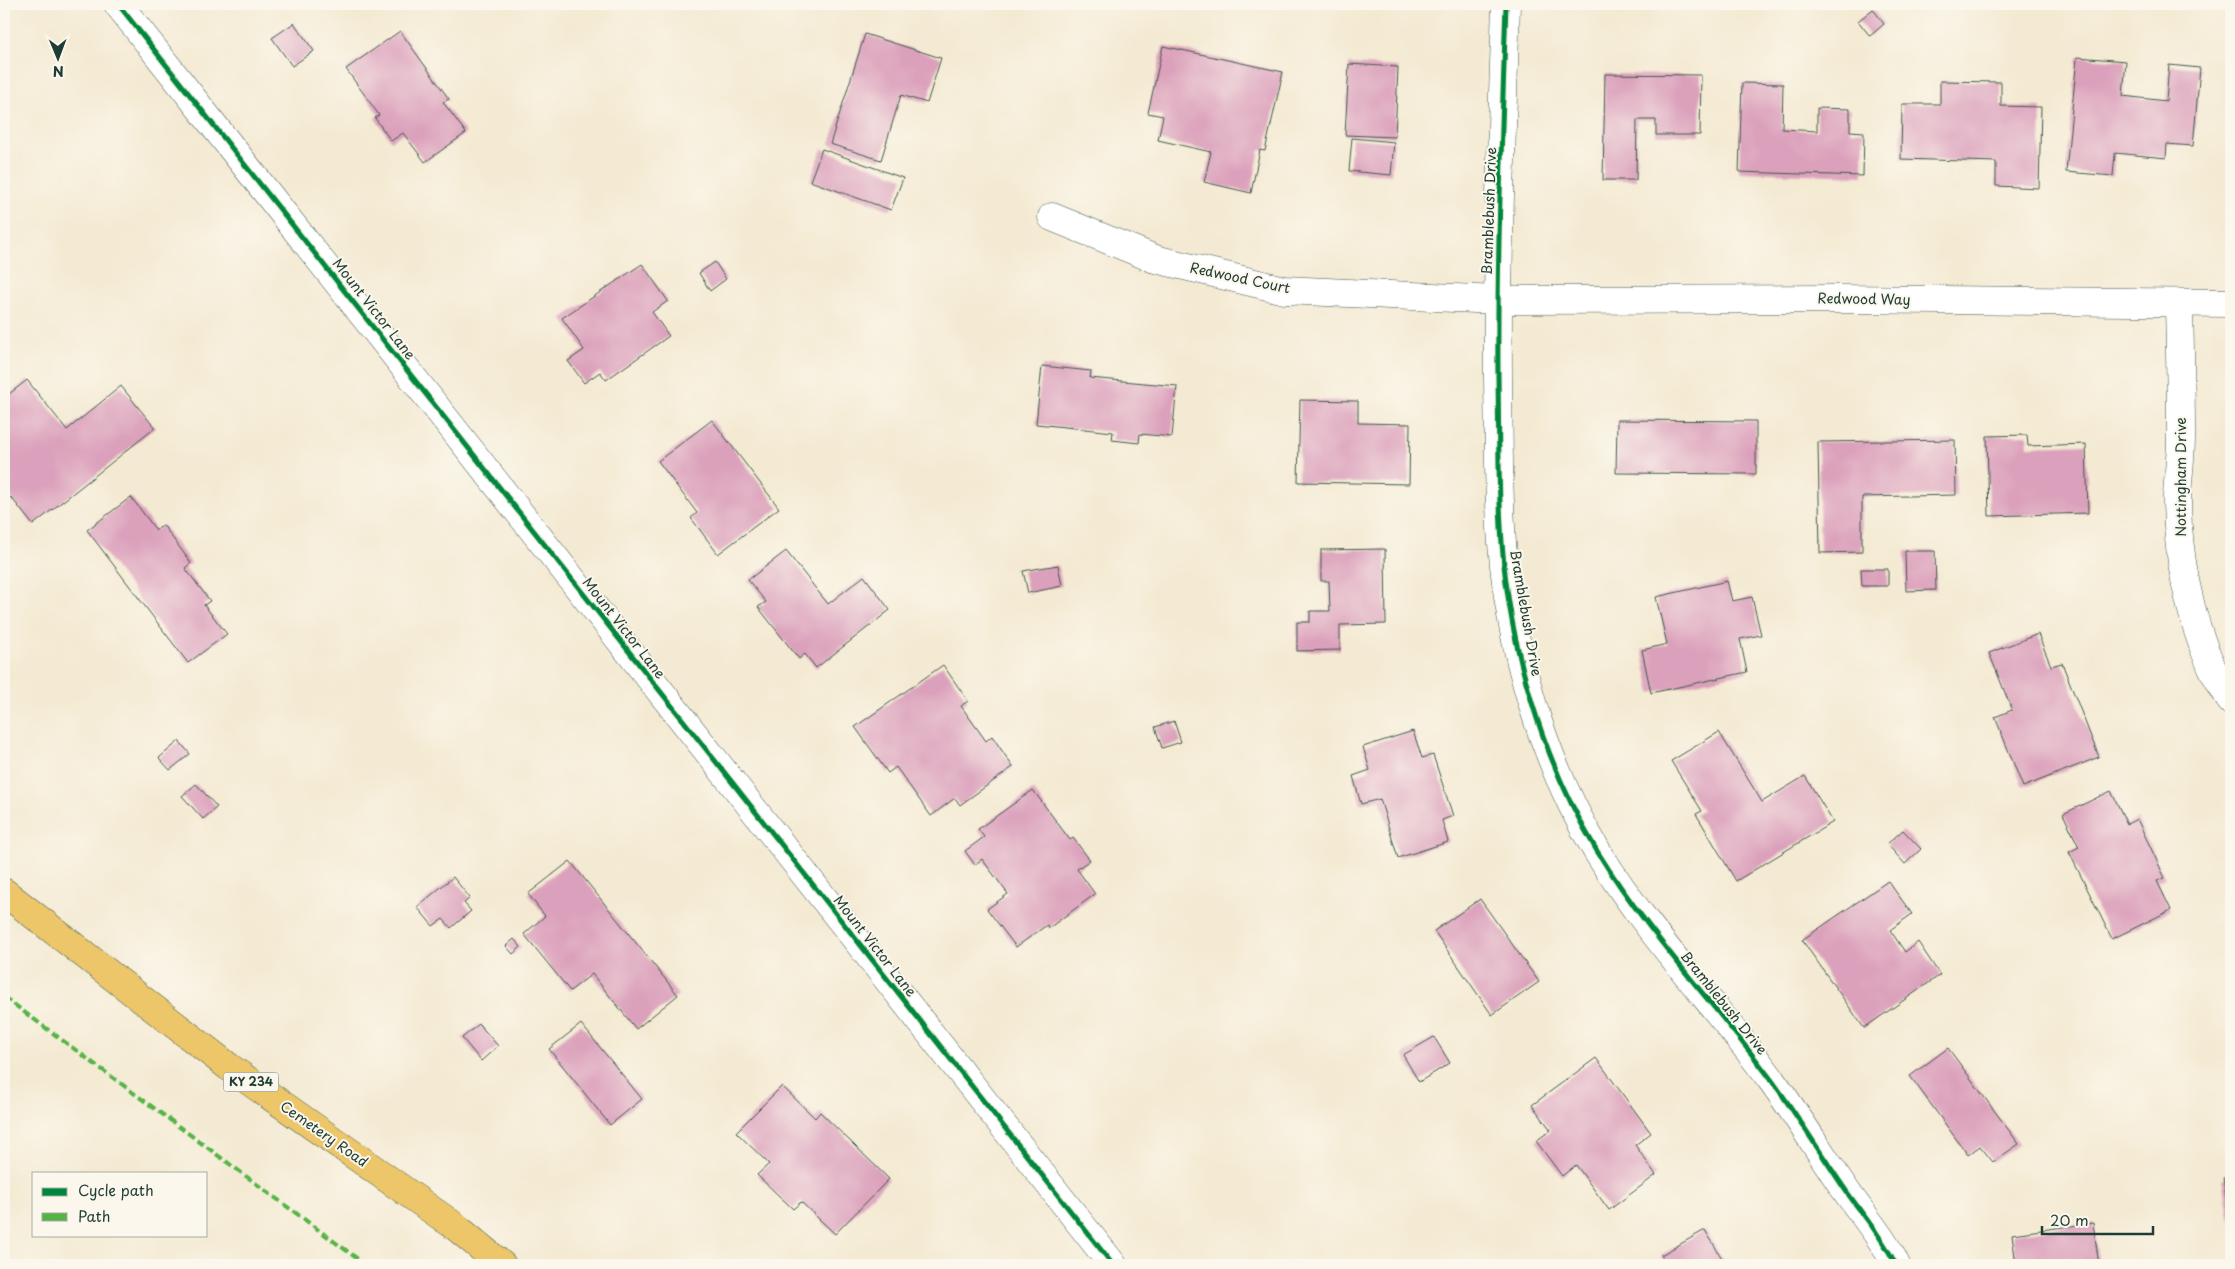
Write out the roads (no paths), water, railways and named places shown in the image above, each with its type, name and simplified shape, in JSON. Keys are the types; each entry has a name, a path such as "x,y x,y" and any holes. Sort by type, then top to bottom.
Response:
{"main road":[{"name":"Cemetery Road","path":"4,892 229,1067 456,1227 502,1265"}],"street":[{"name":"Mount Victor Lane","path":"118,4 1113,1265"},
{"name":"Bramblebush Drive","path":"1506,4 1498,300 1498,434 1502,544 1521,665 1540,727 1564,788 1596,849 1636,909 1773,1082 1853,1202 1888,1248 1896,1265"},
{"name":"Redwood Court","path":"1052,217 1155,260 1284,290 1498,300"},
{"name":"Redwood Way","path":"1498,300 1838,298 2178,304 2231,303"},
{"name":"Nottingham Drive","path":"2178,304 2181,382 2181,454 2178,498 2180,545 2186,587 2198,629 2212,668 2231,701"}]}
